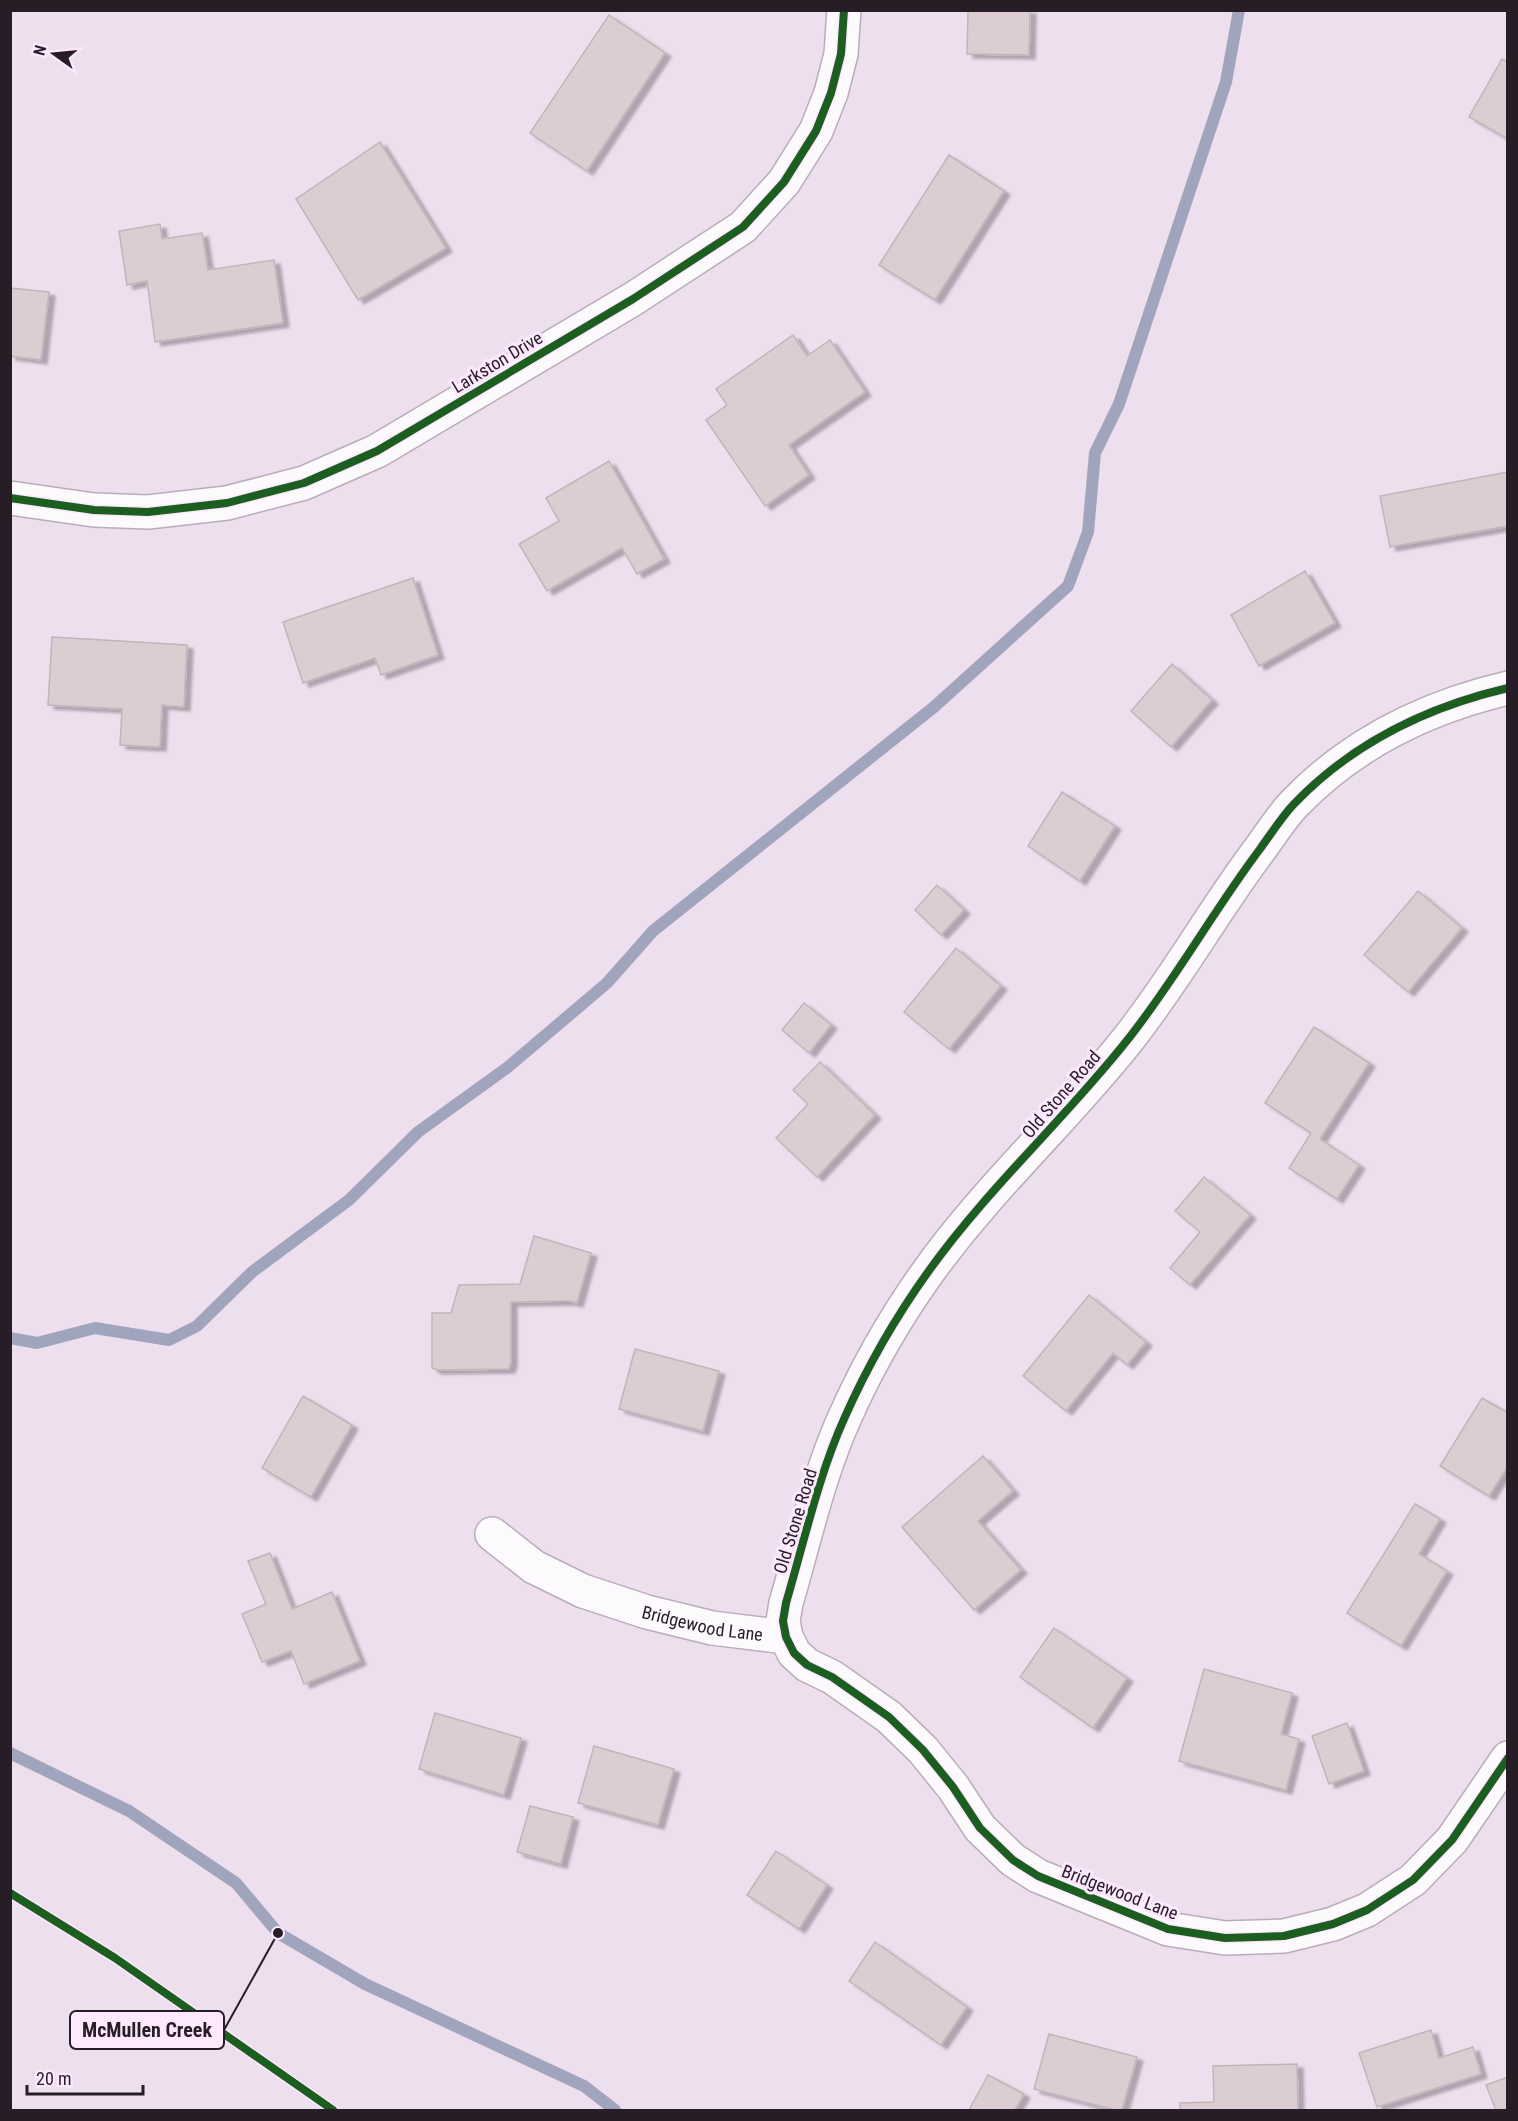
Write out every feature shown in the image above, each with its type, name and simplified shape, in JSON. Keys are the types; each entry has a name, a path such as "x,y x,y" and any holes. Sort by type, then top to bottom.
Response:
{"street":[{"name":"Larkston Drive","path":"10,498 105,511 148,512 227,503 304,483 377,451 633,299 743,227 784,182 816,131 831,93 841,54 844,10"},
{"name":"Old Stone Road","path":"786,1637 783,1621 786,1603 822,1479 844,1420 886,1336 928,1271 968,1221 1074,1104 1130,1037 1193,949 1234,883 1292,806 1345,760 1386,733 1429,712 1473,696 1508,688"},
{"name":"Bridgewood Lane","path":"492,1534 534,1567 582,1592 647,1612 712,1628 786,1637 794,1653 807,1665 832,1677 889,1717 923,1750 953,1787 980,1827 1013,1860 1038,1876 1168,1929 1225,1938 1284,1936 1333,1924 1367,1910 1413,1880 1452,1840 1508,1758"}],"building":[{"path":"968,10 1030,10 1029,55 967,54"},
{"path":"609,15 665,53 587,171 530,133"},
{"path":"1502,59 1508,62 1508,139 1469,117"},
{"path":"380,142 446,248 358,300 296,199"},
{"path":"949,155 1004,191 935,300 879,265"},
{"path":"160,224 162,239 202,233 208,270 274,260 283,323 155,342 147,281 127,285 119,231"},
{"path":"10,288 49,292 41,360 10,356"},
{"path":"793,335 807,356 830,340 865,392 789,445 809,475 765,506 706,420 727,405 716,389"},
{"path":"609,461 664,559 637,574 622,548 547,591 519,544 559,521 546,498"},
{"path":"1508,472 1508,526 1390,547 1380,496"},
{"path":"1305,571 1335,623 1259,666 1231,615"},
{"path":"413,578 438,655 381,675 375,658 303,683 283,622"},
{"path":"52,637 187,645 184,707 162,705 160,747 120,745 122,709 48,705"},
{"path":"1172,664 1212,700 1171,747 1131,711"},
{"path":"1062,792 1115,826 1080,881 1028,846"},
{"path":"937,885 964,910 941,935 915,910"},
{"path":"1418,891 1462,928 1408,992 1364,955"},
{"path":"956,948 1001,986 949,1049 904,1012"},
{"path":"804,1003 831,1025 809,1053 782,1030"},
{"path":"1314,1027 1369,1063 1320,1139 1359,1165 1337,1199 1289,1168 1311,1133 1265,1103"},
{"path":"820,1062 875,1115 817,1177 776,1138 808,1104 793,1090"},
{"path":"1204,1177 1250,1215 1190,1285 1170,1268 1200,1232 1175,1211"},
{"path":"534,1236 591,1253 577,1303 570,1301 511,1302 509,1369 437,1370 432,1368 432,1313 451,1313 459,1285 520,1284"},
{"path":"1089,1295 1146,1342 1127,1365 1113,1353 1066,1411 1023,1376"},
{"path":"635,1349 719,1371 703,1431 619,1409"},
{"path":"303,1396 352,1425 311,1497 262,1468"},
{"path":"1482,1398 1508,1413 1508,1466 1489,1496 1440,1466"},
{"path":"983,1456 1013,1491 978,1521 1021,1570 974,1610 902,1527"},
{"path":"1415,1504 1440,1519 1419,1554 1447,1571 1401,1646 1347,1613"},
{"path":"270,1553 292,1609 332,1592 360,1661 304,1684 291,1651 262,1662 242,1614 266,1604 248,1561"},
{"path":"1054,1628 1127,1678 1093,1728 1020,1677"},
{"path":"1204,1669 1292,1693 1281,1734 1299,1739 1286,1790 1179,1761"},
{"path":"435,1713 521,1738 504,1795 419,1769"},
{"path":"1347,1723 1364,1771 1329,1784 1312,1736"},
{"path":"594,1746 674,1769 658,1825 578,1803"},
{"path":"530,1806 573,1817 561,1864 517,1852"},
{"path":"776,1851 827,1885 799,1929 747,1895"},
{"path":"875,1942 967,2007 941,2045 849,1981"},
{"path":"1431,2030 1439,2058 1473,2047 1481,2074 1377,2107 1359,2053"},
{"path":"1049,2034 1137,2057 1122,2110 1034,2089"},
{"path":"1297,2064 1298,2110 1180,2110 1180,2103 1214,2102 1213,2066"},
{"path":"988,2075 1024,2094 1015,2110 969,2110"},
{"path":"1508,2077 1508,2110 1496,2110 1486,2085"}],"waterway":[{"path":"10,1338 37,1343 95,1328 169,1340 197,1326 252,1272 349,1200 418,1132 508,1067 607,983 653,931 934,707 1068,586 1088,532 1095,453 1119,404 1226,82 1239,10"},
{"path":"10,1753 129,1811 236,1883 278,1933 365,1984 584,2086 615,2110"}],"cycle path":[{"path":"10,498 94,510 148,512 227,503 304,483 377,451 633,299 743,227 784,182 816,131 831,93 841,54 844,10"},
{"path":"1508,688 1448,706 1392,731 1365,746 1340,764 1293,805 1243,872 1129,1038 951,1241 893,1325 844,1419 819,1487 783,1621 786,1637 794,1653 807,1665 832,1677 889,1717 923,1750 953,1787 980,1828 1013,1860 1038,1876 1168,1929 1225,1938 1284,1936 1333,1924 1367,1910 1413,1880 1452,1840 1508,1758"},
{"path":"10,1893 115,1958 333,2110"}],"place":[{"name":"McMullen Creek","path":"278,1933"}]}
